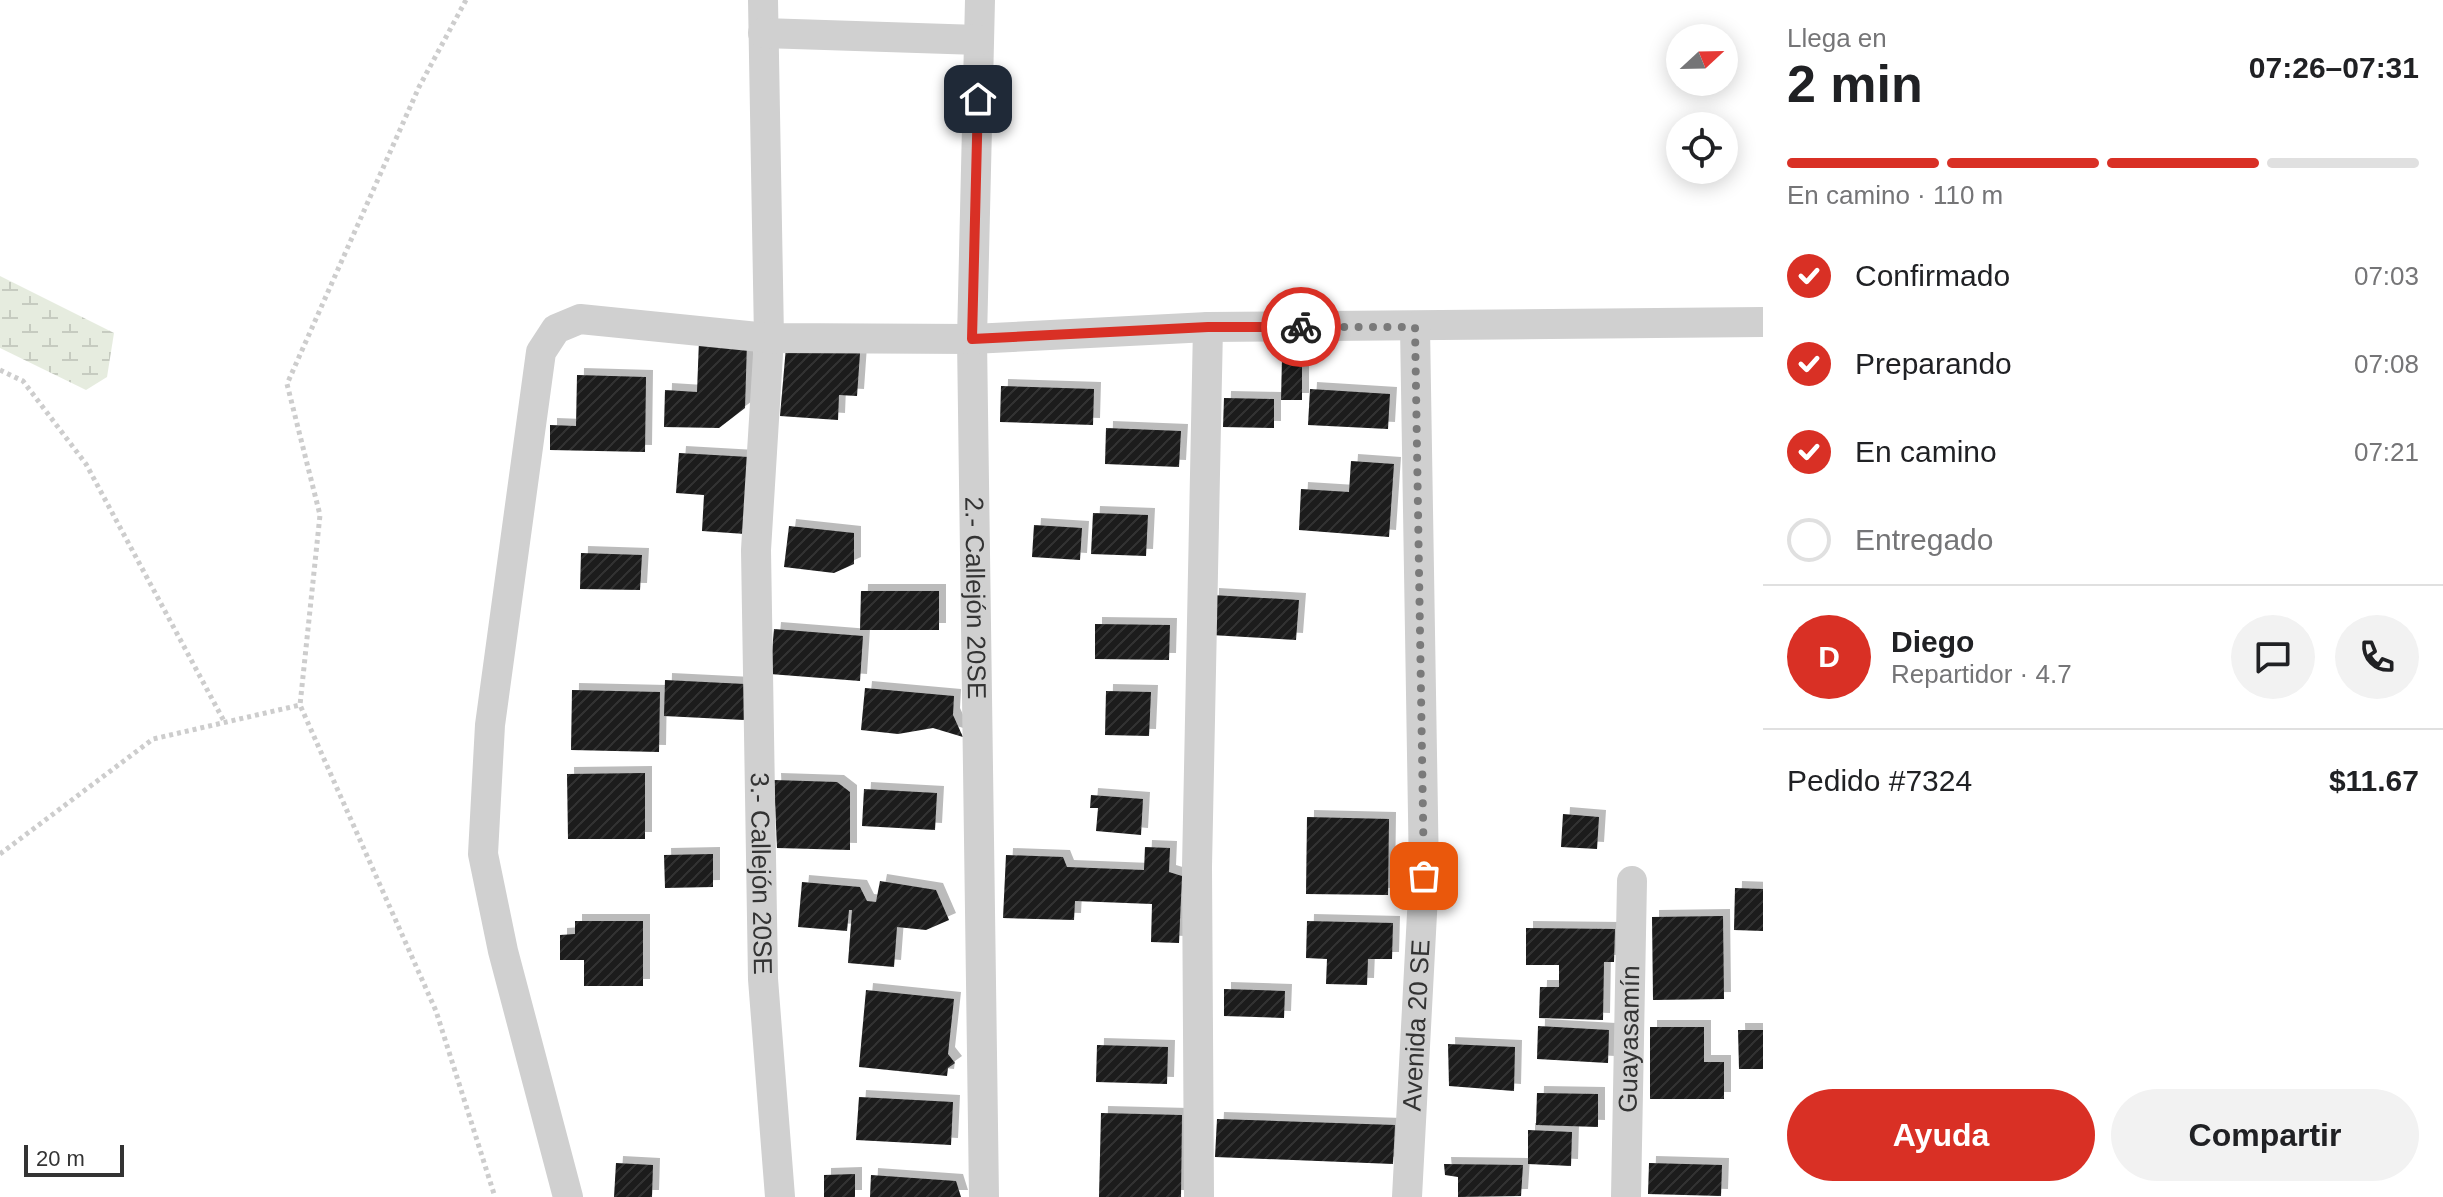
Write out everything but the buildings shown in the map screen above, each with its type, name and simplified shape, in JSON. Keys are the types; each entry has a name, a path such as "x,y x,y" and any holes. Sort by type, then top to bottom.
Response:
{"street":[{"name":"3.- Callejón 20SE","path":"763,0 769,338 756,550 763,979 780,1197"},
{"name":"2.- Callejón 20SE","path":"980,0 972,339 984,1197"},
{"path":"763,33 979,40"},
{"path":"568,1197 503,951 483,854 490,725 541,352 556,329 580,319 769,338 972,339 1208,327 1763,322"},
{"path":"1199,1197 1197,867 1208,327"},
{"name":"Avenida 20 SE","path":"1407,1197 1424,876 1415,327"},
{"name":"Guayasamín","path":"1626,1197 1632,881"}],"path":[{"path":"466,0 419,87 287,384 320,515 300,705 436,1011 495,1197"},
{"path":"0,370 23,381 86,464 225,723"},
{"path":"0,854 153,739 300,705"}],"green space":[{"path":"0,276 114,333 107,377 86,390 0,348"}],"way so far":[{"path":"1301,327 1415,327 1424,876"}],"route":[{"path":"978,99 972,339 1208,327 1301,327"}]}
